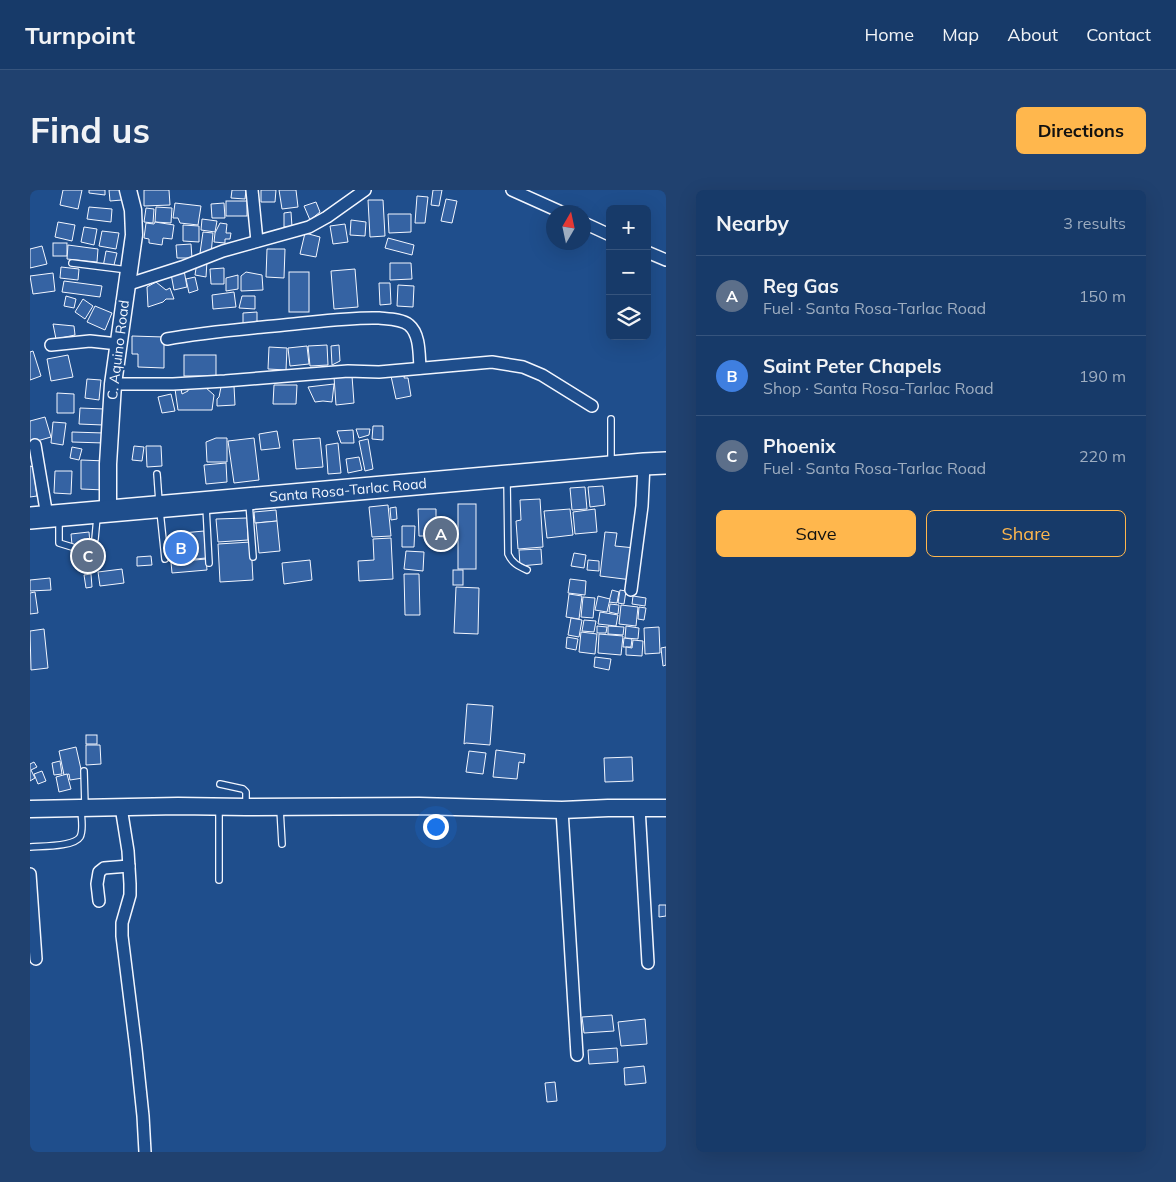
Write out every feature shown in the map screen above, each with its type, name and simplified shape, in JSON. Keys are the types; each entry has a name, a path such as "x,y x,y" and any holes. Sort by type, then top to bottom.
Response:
{"highway":[{"name":"Santa Rosa-Tarlac Road","path":"45,517 666,463"}],"street":[{"name":"C. Aquino Road","path":"102,512 108,464 113,384 134,235 128,190"},
{"path":"252,190 257,242"},
{"path":"127,278 182,267 223,251 309,227 327,217 365,190"},
{"path":"512,190 546,205"},
{"path":"591,226 606,233"},
{"path":"651,254 666,260"},
{"path":"167,339 192,334 346,319 380,318 399,321 409,325 416,338 420,368"},
{"path":"51,345 90,341 118,344"},
{"path":"113,384 173,384 269,379 492,362 513,365 542,375 592,406"},
{"path":"35,445 45,517"},
{"path":"631,590 642,506 644,464"},
{"path":"30,809 178,806 419,806 562,810 639,807 666,808"},
{"path":"121,807 128,851 130,895 122,923 122,936 136,1049 145,1152"},
{"path":"639,807 648,963"},
{"path":"562,810 577,1055"},
{"path":"99,901 97,884 99,872 104,868 128,866"},
{"path":"30,874 36,959"}],"lane":[{"path":"72,263 127,278"},
{"path":"610,419 611,467"},
{"path":"157,474 165,559"},
{"path":"507,476 508,554 517,566 527,570"},
{"path":"249,499 254,557"},
{"path":"206,502 209,563"},
{"path":"90,546 95,539 102,512"},
{"path":"45,517 60,543 72,547"},
{"path":"30,847 66,844 79,838 83,808 84,771"},
{"path":"220,784 243,789 246,792 246,807"},
{"path":"219,806 219,880"},
{"path":"280,807 282,844"}],"building":[{"path":"63,190 82,190 78,209 60,205"},
{"path":"89,190 105,190 105,195 89,193"},
{"path":"109,190 121,190 122,200 110,201"},
{"path":"144,190 169,190 170,205 144,206"},
{"path":"232,190 246,190 245,199 231,198"},
{"path":"261,190 276,190 275,202 261,202"},
{"path":"279,190 296,190 298,207 282,209"},
{"path":"433,190 442,190 439,206 431,205"},
{"path":"417,196 428,197 425,223 415,223"},
{"path":"446,199 457,201 452,223 441,221"},
{"path":"368,200 383,200 385,236 370,237"},
{"path":"226,201 247,201 247,216 226,216"},
{"path":"316,202 320,212 310,220 304,206"},
{"path":"175,203 201,206 198,225 180,223 178,218 173,218"},
{"path":"224,203 225,218 212,218 211,204"},
{"path":"89,207 112,209 111,222 87,219"},
{"path":"156,207 172,208 171,223 155,222"},
{"path":"146,208 154,209 153,223 144,222"},
{"path":"291,212 292,227 284,227 284,213"},
{"path":"388,214 411,214 411,232 389,233"},
{"path":"202,219 217,221 215,232 201,230"},
{"path":"351,220 366,222 365,236 350,235"},
{"path":"58,222 75,225 72,241 55,237"},
{"path":"155,222 174,225 172,239 163,238 162,245 149,243 149,239 144,238 146,223 154,224"},
{"path":"220,223 227,224 226,233 231,233 230,239 225,239 225,243 214,242 215,233"},
{"path":"345,224 348,242 333,244 330,226"},
{"path":"183,225 199,226 199,242 183,241"},
{"path":"84,227 97,229 94,245 81,242"},
{"path":"102,231 119,233 116,249 99,246"},
{"path":"203,232 213,233 211,254 200,253"},
{"path":"305,233 320,237 316,257 300,254"},
{"path":"388,238 414,245 412,255 385,248"},
{"path":"53,243 67,243 67,256 53,256"},
{"path":"191,244 192,258 177,258 176,245"},
{"path":"68,245 98,249 97,262 67,259"},
{"path":"42,246 47,264 30,268 30,249"},
{"path":"267,249 285,249 284,278 266,277"},
{"path":"106,251 117,253 113,269 103,267"},
{"path":"207,261 206,277 195,275 197,262"},
{"path":"390,263 411,263 412,279 390,280"},
{"path":"61,267 79,269 78,280 60,278"},
{"path":"224,268 224,284 211,284 210,269"},
{"path":"355,269 358,307 334,309 331,271"},
{"path":"184,270 187,287 174,290 171,274"},
{"path":"246,272 262,275 263,290 241,291 241,276"},
{"path":"289,272 309,272 309,312 289,312"},
{"path":"53,273 55,291 33,294 30,276"},
{"path":"238,275 238,289 226,291 226,278"},
{"path":"195,277 198,290 189,293 186,279"},
{"path":"64,281 102,286 100,297 62,292"},
{"path":"156,282 166,290 170,288 174,299 166,299 163,302 148,307 147,287"},
{"path":"379,283 390,283 391,304 380,305"},
{"path":"398,285 414,286 413,307 397,306"},
{"path":"234,292 236,307 213,309 212,295"},
{"path":"66,296 76,299 74,308 64,306"},
{"path":"242,296 255,296 255,309 239,308"},
{"path":"83,299 93,306 85,319 75,312"},
{"path":"95,306 112,313 105,330 87,322"},
{"path":"257,312 257,324 243,324 243,313"},
{"path":"53,324 74,326 75,335 56,339"},
{"path":"132,336 164,337 164,368 138,367 138,354 132,354"},
{"path":"327,345 328,365 310,366 308,346"},
{"path":"339,345 340,361 332,365 331,346"},
{"path":"307,346 309,364 290,366 288,348"},
{"path":"269,347 287,348 286,370 268,369"},
{"path":"33,351 41,376 30,380 30,352"},
{"path":"68,355 73,377 51,381 47,359"},
{"path":"184,355 216,355 216,376 184,376"},
{"path":"405,373 404,378 408,378 411,396 396,399 391,376"},
{"path":"352,376 354,403 336,405 334,377"},
{"path":"87,379 101,380 99,400 85,398"},
{"path":"334,384 332,402 315,402 308,387"},
{"path":"274,385 297,385 296,404 273,404"},
{"path":"234,386 235,405 217,406 221,387"},
{"path":"188,387 205,387 214,395 212,410 178,410 175,389 181,389 182,394 188,391"},
{"path":"57,393 74,394 74,413 57,413"},
{"path":"171,394 175,411 162,413 158,397"},
{"path":"80,408 104,409 103,425 79,424"},
{"path":"45,417 51,437 30,443 30,421"},
{"path":"53,422 66,423 63,445 51,443"},
{"path":"373,426 383,426 383,440 372,439"},
{"path":"356,429 370,429 369,435 359,438"},
{"path":"353,430 354,443 341,443 337,431"},
{"path":"277,431 280,448 261,450 259,434"},
{"path":"72,432 104,433 104,443 72,442"},
{"path":"216,438 227,438 227,462 207,462 206,442"},
{"path":"254,438 259,480 234,483 228,441"},
{"path":"320,438 323,467 296,469 293,440"},
{"path":"368,439 373,469 365,471 359,441"},
{"path":"338,443 341,473 328,474 326,445"},
{"path":"134,446 144,447 142,461 132,460"},
{"path":"146,446 161,446 162,466 147,467"},
{"path":"72,447 82,449 79,460 70,458"},
{"path":"359,457 362,470 348,473 346,459"},
{"path":"81,460 106,461 105,490 81,489"},
{"path":"226,463 227,482 206,484 204,465"},
{"path":"30,466 33,467 37,496 30,497"},
{"path":"55,471 72,471 71,494 54,493"},
{"path":"603,486 605,505 590,507 588,487"},
{"path":"585,487 587,509 572,510 570,488"},
{"path":"540,499 543,547 518,549 516,521 521,520 520,500"},
{"path":"458,504 476,504 476,569 458,569"},
{"path":"388,505 391,536 372,537 369,507"},
{"path":"396,507 397,519 391,520 390,508"},
{"path":"418,509 436,509 436,536 419,536"},
{"path":"570,509 573,535 547,538 544,511"},
{"path":"595,509 597,532 575,534 573,512"},
{"path":"276,510 277,521 255,523 254,512"},
{"path":"247,518 248,540 218,542 216,519"},
{"path":"277,521 280,551 259,553 256,523"},
{"path":"402,526 415,526 414,547 402,547"},
{"path":"204,531 206,558 174,561 172,534"},
{"path":"89,532 92,565 74,566 71,534"},
{"path":"605,532 617,533 615,546 635,548 632,580 600,576"},
{"path":"391,538 393,579 359,581 358,561 374,560 373,539"},
{"path":"251,542 253,580 220,582 218,544"},
{"path":"541,549 542,564 520,566 519,550"},
{"path":"406,551 424,552 423,571 404,569"},
{"path":"574,553 586,555 584,568 571,566"},
{"path":"151,556 152,565 137,566 137,557"},
{"path":"206,559 207,570 172,573 171,562"},
{"path":"310,560 312,580 284,584 282,563"},
{"path":"588,560 599,561 599,571 587,570"},
{"path":"122,569 124,583 100,586 98,572"},
{"path":"453,570 463,570 463,585 453,585"},
{"path":"91,574 92,587 86,588 84,575"},
{"path":"404,574 419,574 420,615 405,615"},
{"path":"50,578 51,590 30,591 30,580"},
{"path":"570,579 586,581 585,595 568,593"},
{"path":"456,587 479,588 478,634 454,633"},
{"path":"612,590 619,592 617,603 609,602"},
{"path":"620,590 626,591 624,604 618,603"},
{"path":"35,592 38,613 30,614 30,593"},
{"path":"569,594 582,596 579,619 566,617"},
{"path":"598,596 610,599 607,612 595,610"},
{"path":"633,596 646,598 645,606 632,604"},
{"path":"583,597 595,598 593,618 581,617"},
{"path":"610,604 619,605 618,614 609,612"},
{"path":"621,605 638,607 636,626 619,624"},
{"path":"639,607 646,608 644,620 638,619"},
{"path":"600,612 618,615 616,626 598,624"},
{"path":"571,618 582,620 579,637 568,635"},
{"path":"584,620 596,621 594,632 582,631"},
{"path":"597,626 607,627 606,633 597,633"},
{"path":"608,626 624,627 623,635 608,634"},
{"path":"626,626 639,628 638,639 625,638"},
{"path":"659,627 660,653 645,654 644,628"},
{"path":"44,629 48,668 31,670 30,631"},
{"path":"581,632 597,634 595,654 579,652"},
{"path":"599,634 623,636 621,655 598,653"},
{"path":"567,637 578,639 576,650 566,648"},
{"path":"624,638 632,639 631,647 623,647"},
{"path":"633,640 643,641 642,656 626,655 626,647 632,648"},
{"path":"666,647 666,665 663,666 661,648"},
{"path":"595,657 611,659 609,670 594,667"},
{"path":"467,704 493,706 490,745 464,744"},
{"path":"86,735 97,735 97,744 86,744"},
{"path":"86,745 100,745 101,764 86,765"},
{"path":"76,747 83,778 70,780 69,774 64,775 59,751"},
{"path":"496,750 525,754 524,763 519,762 517,779 493,777"},
{"path":"469,751 486,753 483,774 466,772"},
{"path":"632,757 633,781 605,782 604,758"},
{"path":"60,761 62,774 54,775 52,763"},
{"path":"34,762 37,767 31,770 35,778 30,781 30,764"},
{"path":"42,771 46,781 38,784 34,774"},
{"path":"67,774 71,789 59,792 56,777"},
{"path":"659,905 666,905 666,916 659,917"},
{"path":"612,1015 614,1031 584,1033 582,1017"},
{"path":"645,1019 647,1044 621,1046 618,1022"},
{"path":"617,1048 618,1062 589,1064 588,1050"},
{"path":"644,1066 646,1083 625,1085 624,1068"},
{"path":"555,1082 557,1101 547,1102 545,1083"}],"place":[{"name":"Reg Gas","path":"441,534"},
{"name":"Saint Peter Chapels","path":"181,548"},
{"name":"Phoenix","path":"88,556"}]}
